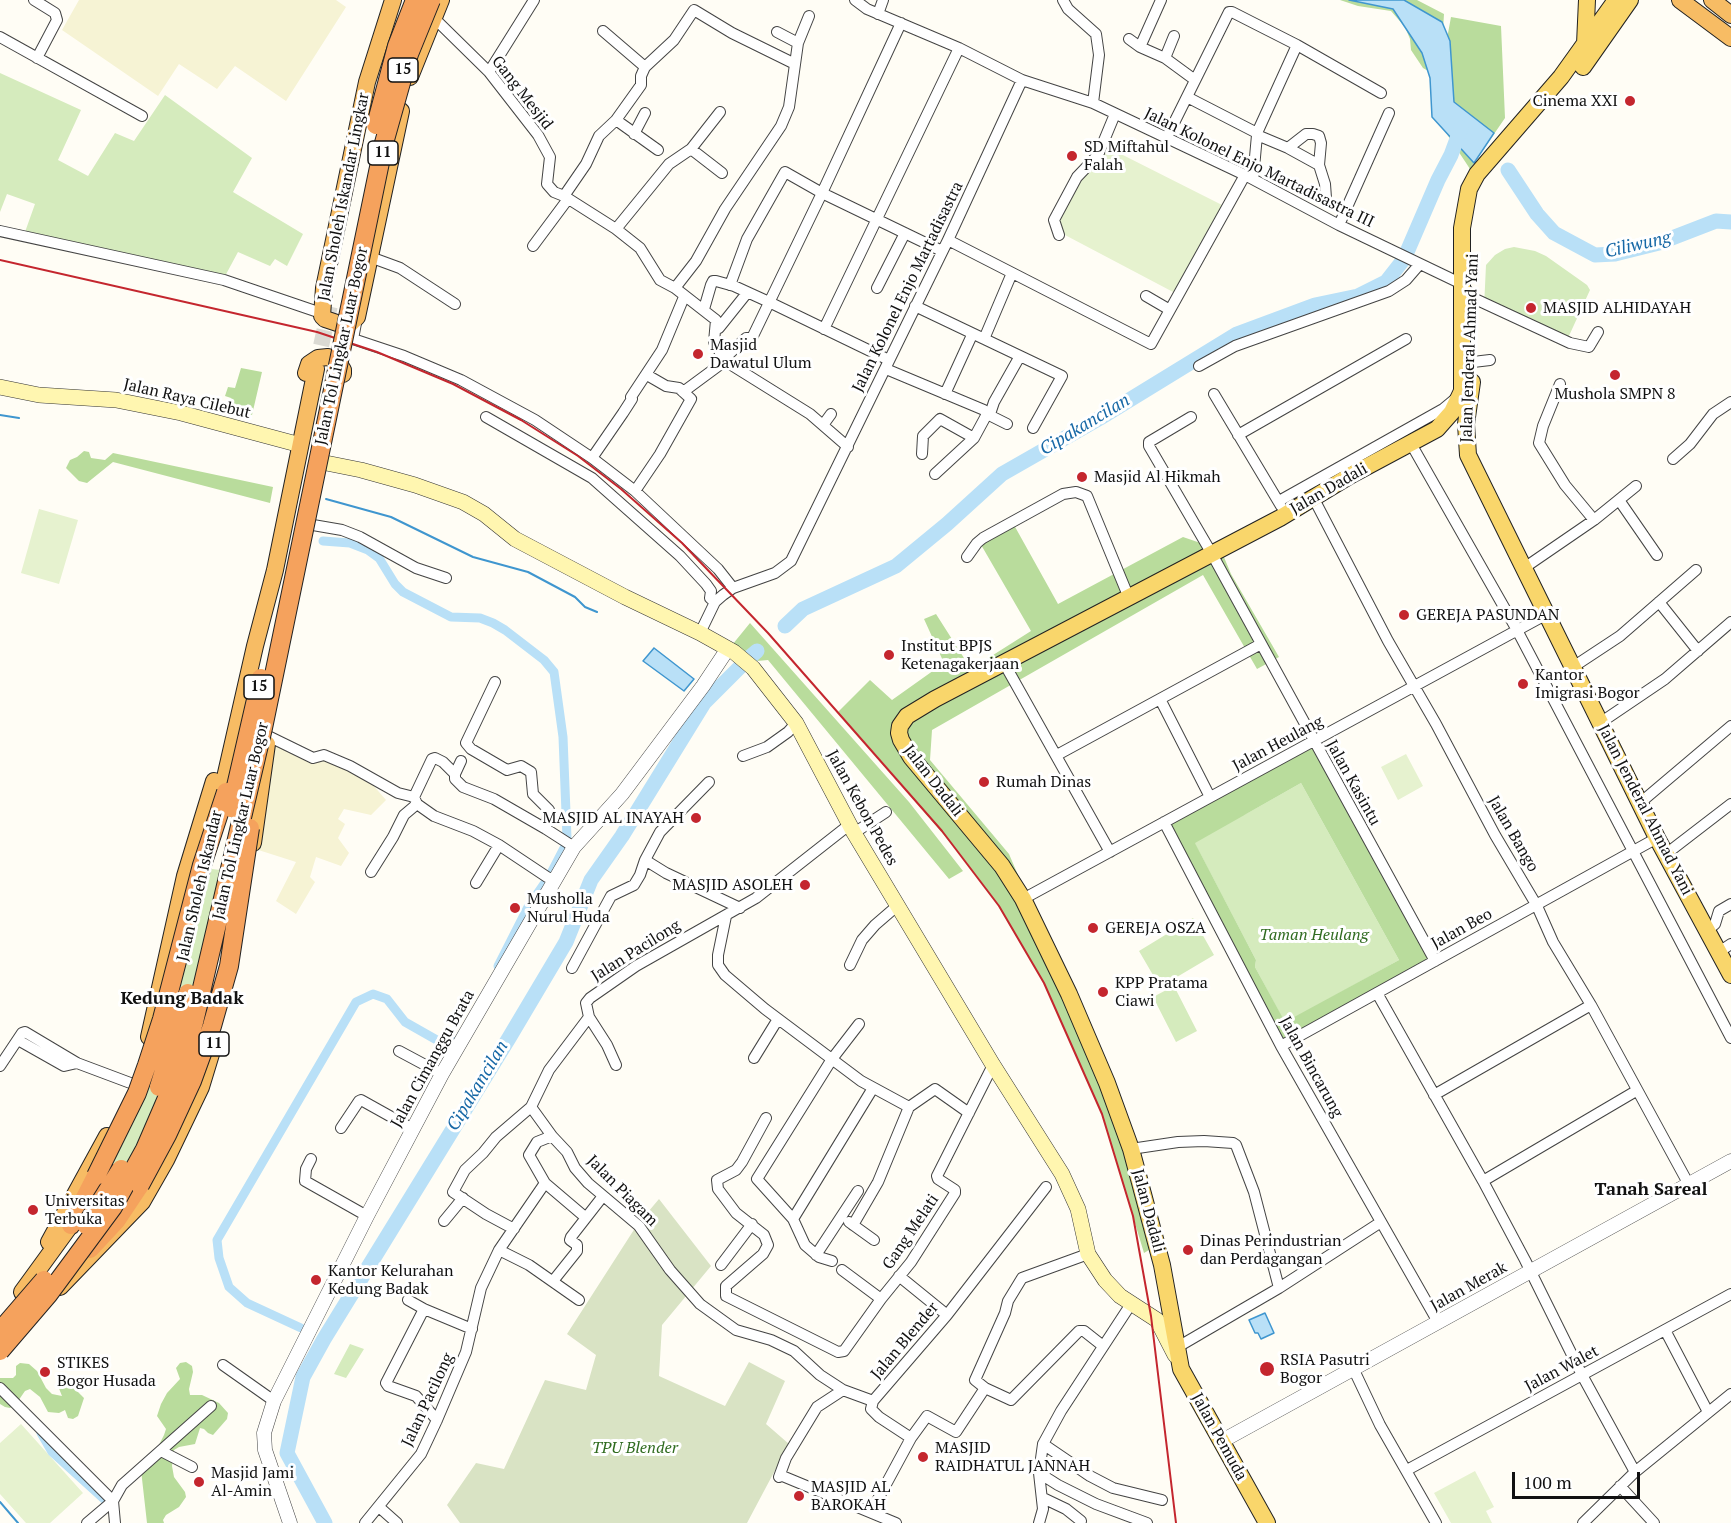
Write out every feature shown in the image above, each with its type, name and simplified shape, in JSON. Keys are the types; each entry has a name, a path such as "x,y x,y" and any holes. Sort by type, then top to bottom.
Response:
{"highway":[{"name":"Jalan Sholeh Iskandar Lingkar","path":"354,313 350,324 340,324 326,319 342,195 367,82 393,0"},
{"name":"11","path":"326,307 382,57 403,0"},
{"name":"Jalan Tol Lingkar Luar Bogor","path":"0,1330 40,1286 87,1224 119,1174 149,1114 167,1068 184,1010 380,109 397,46 415,0"},
{"path":"354,313 370,257 408,80 431,6 441,0"},
{"path":"1680,0 1731,38"},
{"path":"1712,0 1731,15"},
{"name":"11","path":"354,313 401,66 431,6"},
{"name":"Jalan Tol Lingkar Luar Bogor","path":"0,1350 48,1295 113,1207 159,1120 180,1068 194,1022 266,732 384,142 409,54 431,6"},
{"path":"294,452 305,375 309,364 318,358 328,357 338,362 343,370 341,393 313,518"},
{"path":"294,452 316,369"},
{"path":"324,465 338,375"},
{"name":"Jalan Sholeh Iskandar","path":"0,1318 22,1292 98,1185 141,1096 166,1023 220,800 250,699 270,559 284,508 294,452"},
{"name":"Jalan Sholeh Iskandar","path":"0,1350 142,1202 166,1160 201,1087 238,966 264,764 266,732 313,518"},
{"name":"Jalan Sholeh Iskandar","path":"22,1292 133,1084 150,1034 168,944 185,876 225,746 250,699"},
{"path":"71,1225 137,1093 147,1065 162,1019 202,865 250,699"},
{"path":"85,1255 116,1221 140,1185 192,1081 212,1026 229,966 266,732"},
{"name":"Jalan Sholeh Iskandar","path":"64,1283 129,1191 195,1044 247,807 264,764"},
{"path":"220,800 247,807"}],"main road":[{"path":"1585,45 1587,0"},
{"name":"Jalan Jenderal Ahmad Yani","path":"1512,140 1585,45 1616,0"},
{"name":"Jalan Jenderal Ahmad Yani","path":"1461,393 1462,284 1467,229 1476,195 1488,167 1580,71 1630,0"},
{"name":"Jalan Jenderal Ahmad Yani","path":"1467,229 1481,361 1472,389 1466,430 1468,455 1657,838 1707,931 1725,948 1731,975"},
{"name":"Jalan Raya Cilebut","path":"0,387 39,395 116,400 181,413 294,452"},
{"name":"Jalan Dadali","path":"1176,1348 1162,1265 1135,1149 1090,1041 1023,899 1002,866 911,757 899,733 900,726 907,716 1212,554 1282,507 1314,499 1346,470 1413,435 1437,429 1452,412 1461,393"},
{"path":"1437,429 1449,428 1457,432 1468,455"},
{"name":"Jalan Kebon Pedes","path":"324,465 361,470 415,485 463,502 484,514 515,539 625,597 700,633 747,663 796,723 851,829 993,1065 1062,1174 1077,1209 1088,1254 1105,1280 1131,1304 1157,1320 1169,1340 1181,1369"},
{"path":"1157,1320 1168,1313 1170,1306"},
{"name":"Jalan Pemuda","path":"1176,1348 1181,1369 1268,1523"}],"street":[{"path":"34,0 55,13 57,20 38,58"},
{"path":"489,72 534,0"},
{"path":"855,0 867,9 958,48 1022,80"},
{"path":"878,14 883,0"},
{"path":"1063,0 1068,9 1096,34 1100,55 1093,103"},
{"path":"1140,47 1161,0"},
{"name":"Gang Mesjid","path":"431,6 489,72 538,135 549,157 547,184 554,192 566,197 616,229 640,248 660,280 675,288 716,320 714,342 725,360"},
{"path":"533,246 586,164 599,136 616,120 641,85 641,76 645,67 674,40 694,10 732,33 795,64"},
{"path":"1167,137 1229,12 1297,45 1381,93"},
{"path":"675,288 696,261 725,209 781,126 789,106 798,43 809,16"},
{"path":"683,392 725,360 746,338 752,338 901,23"},
{"path":"603,31 645,67"},
{"path":"777,32 798,43"},
{"path":"1165,58 1174,36"},
{"path":"0,37 142,116"},
{"path":"1129,39 1140,47 1165,58 1196,81"},
{"path":"948,240 1151,344 1249,177 1257,134 1297,45"},
{"path":"824,329 958,48"},
{"name":"Jalan Kolonel Enjo Martadisastra III","path":"1022,80 1093,103 1167,137 1339,225 1462,284 1473,298"},
{"name":"Jalan Kolonel Enjo Martadisastra","path":"700,633 715,602 733,588 775,573 791,561 948,240 1022,80"},
{"path":"1187,97 1319,165"},
{"path":"616,229 669,164 692,149 720,112"},
{"path":"634,134 645,113"},
{"path":"1339,225 1389,113"},
{"path":"1059,235 1055,217 1077,177 1098,155 1115,114"},
{"path":"616,120 658,150"},
{"path":"1288,148 1306,134 1319,136 1321,143 1319,165 1325,184 1326,198"},
{"path":"692,149 722,173"},
{"path":"729,285 747,239 785,172 822,193 942,251"},
{"path":"0,231 224,280 326,307"},
{"path":"877,288 905,233"},
{"path":"370,257 400,268 455,304"},
{"path":"1200,366 1235,346 1389,291 1406,280 1419,264"},
{"path":"984,339 1012,273"},
{"path":"704,309 713,281 729,285 824,329 945,394 984,410 1007,423"},
{"path":"716,328 719,328 747,293"},
{"path":"1146,296 1170,310"},
{"path":"592,458 624,413 631,397 662,350 684,297"},
{"path":"1473,298 1570,343 1586,348 1598,332"},
{"path":"915,306 1062,376 1034,428"},
{"path":"354,313 353,339 404,356 461,380 536,420 592,458 635,491 718,569 733,588"},
{"path":"945,394 972,335"},
{"path":"1238,435 1406,339"},
{"path":"935,474 974,438 1020,356"},
{"path":"725,360 771,388 823,425 848,447"},
{"path":"635,491 660,454 691,399 679,388 666,386 647,375"},
{"path":"1560,384 1539,442 1565,485 1594,520"},
{"path":"1461,393 1413,435 1731,1038"},
{"path":"1214,394 1282,507 1346,470"},
{"path":"1673,459 1690,444 1713,414 1731,402"},
{"path":"823,425 831,414"},
{"path":"486,417 592,478 680,556 706,584 711,591 710,597 715,602"},
{"name":"Jalan Kasintu","path":"1191,417 1149,442 1149,446 1212,554 1435,961"},
{"path":"922,454 923,436 940,419 974,438"},
{"path":"1524,568 1594,520 1636,486"},
{"path":"967,557 983,538 1063,494 1076,492 1087,496 1129,598"},
{"name":"Jalan Bango","path":"1314,499 1495,835 1537,906 1553,942 1591,1005 1636,1091 1689,1183"},
{"path":"1619,500 1657,555"},
{"path":"313,518 360,537 416,568 446,578"},
{"path":"1572,667 1616,640 1696,570"},
{"path":"1659,602 1698,651"},
{"name":"Jalan Heulang","path":"1023,899 1546,614"},
{"path":"1600,723 1665,679 1731,622"},
{"path":"1057,755 1261,644"},
{"name":"Jalan Cimanggu Brata","path":"290,1523 265,1450 264,1433 273,1401 367,1216 547,876 622,794 728,650"},
{"path":"1004,663 1110,852"},
{"path":"495,682 466,742 467,745 507,770 521,766 531,772 533,794 549,810 546,830"},
{"path":"1160,699 1210,797"},
{"path":"743,756 767,747 788,732 796,723"},
{"path":"1640,802 1731,726"},
{"path":"266,732 313,758 324,755 350,766 416,801 434,816 500,844 547,876"},
{"path":"371,872 404,815 416,801 432,759 435,758 454,774 455,779 463,787 494,799 574,847"},
{"path":"454,774 461,761"},
{"path":"572,968 612,896 619,890 634,885 660,832 709,782"},
{"path":"1666,854 1731,804"},
{"name":"Jalan Pacilong","path":"531,1107 549,1070 589,1017 586,1004 597,993 636,966 740,908 851,829 886,812"},
{"name":"Jalan Bincarung","path":"1164,822 1281,1046 1438,1322"},
{"name":"Jalan Beo","path":"1281,1046 1657,838"},
{"path":"476,883 500,844"},
{"path":"645,860 666,873 740,908"},
{"path":"1707,931 1715,924 1719,911 1731,904"},
{"path":"850,965 862,940 897,906"},
{"path":"726,916 718,955 718,965 725,975 737,987 831,1059 873,1088 909,1107"},
{"path":"1377,993 1483,1181 1531,1271 1582,1375 1635,1472"},
{"path":"1434,1095 1591,1005"},
{"path":"589,1017 607,1045 616,1065"},
{"path":"754,1058 778,1019"},
{"path":"832,1261 816,1255 805,1245 793,1219 757,1179 831,1059 859,1024"},
{"path":"0,1066 22,1033 28,1033 77,1063 133,1084"},
{"path":"399,1051 442,1074"},
{"name":"Gang Melati","path":"752,1224 764,1235 768,1245 763,1254 726,1286 726,1296 838,1352 844,1351 911,1262 955,1193 955,1190 937,1176 993,1065"},
{"path":"793,1219 873,1088"},
{"path":"853,1225 878,1182 909,1107 935,1089 969,1113"},
{"path":"1483,1181 1636,1091"},
{"path":"341,1128 361,1100 413,1129"},
{"path":"514,1229 453,1192 465,1170 496,1137 531,1107 552,1136 537,1142 529,1155 545,1183 585,1217"},
{"path":"721,1265 752,1224 736,1213 718,1189 717,1180 736,1170 766,1118"},
{"name":"Jalan Piagam","path":"552,1136 567,1152 575,1168 603,1196 639,1226 670,1270 700,1304 736,1330 771,1340 794,1352 820,1375 843,1390"},
{"path":"1135,1149 1186,1141 1236,1145 1254,1192 1279,1288"},
{"path":"311,1159 306,1169 305,1181 367,1216"},
{"name":"Jalan Merak","path":"1222,1441 1731,1161"},
{"name":"Jalan Blender","path":"843,1390 873,1401 947,1314 1048,1186 1062,1174"},
{"name":"Jalan Pacilong","path":"366,1523 421,1454 466,1352 482,1288 499,1250 545,1183"},
{"path":"816,1255 858,1191"},
{"path":"553,1281 577,1251 577,1245 570,1240 570,1237 603,1196"},
{"path":"444,1221 463,1198"},
{"path":"841,1218 874,1239"},
{"path":"1176,1348 1279,1288 1381,1222"},
{"path":"499,1250 553,1281 579,1300"},
{"path":"1088,1254 1022,1278 1008,1301 1005,1313 975,1380 985,1388 1011,1400 1079,1331 1084,1331 1103,1346"},
{"path":"842,1270 881,1299"},
{"path":"899,1276 947,1314"},
{"name":"Jalan Walet","path":"1407,1470 1731,1294"},
{"path":"408,1300 472,1329"},
{"path":"1039,1523 1043,1509 1039,1473 1043,1444 1061,1411 1131,1304"},
{"path":"424,1309 386,1383 388,1386 416,1396 437,1420"},
{"path":"1665,1330 1708,1412"},
{"path":"223,1365 273,1401"},
{"path":"1353,1368 1380,1425 1436,1523"},
{"path":"0,1388 113,1501 115,1523"},
{"path":"871,1512 911,1438 927,1416 956,1432 985,1388"},
{"path":"843,1390 818,1407 786,1458 779,1476 896,1523"},
{"path":"1583,1523 1635,1472 1731,1394"},
{"path":"873,1401 871,1409 879,1417 911,1438"},
{"path":"87,1523 113,1501 122,1485 211,1406"},
{"path":"1043,1444 1090,1476 1113,1488 1162,1500"},
{"path":"161,1451 192,1467"},
{"path":"1039,1473 1096,1504 1147,1523"},
{"path":"1620,1486 1654,1523"},
{"path":"1042,1498 1066,1509 1081,1521"},
{"path":"379,1507 397,1523"}],"shaded area":[{"path":"79,0 336,0 346,7 286,101 235,66 217,89 179,64 158,96 62,30"},
{"path":"271,732 322,756 325,750 352,761 386,800 371,815 344,809 338,819 345,824 338,838 349,853 341,866 316,857 310,877 315,882 296,914 276,901 296,862 249,847"}],"green space":[{"path":"1340,0 1417,0 1444,14 1441,63 1430,72 1423,68 1411,50 1410,39 1405,27 1391,11 1358,6"},
{"path":"1451,17 1501,26 1505,118 1470,169 1437,119 1439,82"},
{"path":"0,73 81,110 58,160 88,176 115,133 134,141 165,95 252,158 233,192 303,234 287,266 275,259 270,266 238,252 224,278 25,232 35,204 7,194 0,212"},
{"path":"1105,146 1224,206 1175,293 1065,235 1059,227 1058,217 1073,190"},
{"path":"1514,247 1535,251 1546,256 1587,285 1590,290 1568,338 1484,308 1486,265 1495,255"},
{"path":"241,368 262,372 252,415 228,409 231,398 225,396 228,387 235,388"},
{"path":"84,451 89,452 91,458 105,460 113,453 273,487 270,503 113,462 87,483 79,481 66,468 70,460"},
{"path":"39,509 78,520 59,584 21,573"},
{"path":"1014,525 1058,604 1183,537 1221,550 1231,574 1279,657 1257,669 1203,575 932,730 930,760 1009,854 1069,994 1157,1245 1144,1253 1102,1114 1044,983 996,902 963,858 838,712 870,680 892,700 944,663 924,619 936,614 971,669 1031,631 980,543"},
{"path":"750,623 909,802 963,871 949,879 768,660 746,662 728,650"},
{"path":"1318,738 1435,961 1281,1046 1164,822","holes":["1301,783 1399,960 1285,1022 1255,967 1256,960 1195,843"]},
{"path":"1406,754 1423,786 1398,800 1381,767"},
{"name":"Taman Heulang","path":"1301,783 1399,960 1285,1023 1255,967 1256,960 1190,834 1246,814"},
{"path":"204,868 228,871 194,1022 129,1180 98,1184"},
{"path":"1193,918 1214,955 1160,987 1139,951"},
{"path":"1174,986 1197,1031 1176,1042 1153,997"},
{"name":"TPU Blender","path":"659,1199 711,1266 662,1325 659,1376 725,1406 749,1362 785,1381 766,1424 789,1444 747,1523 460,1523 447,1505 476,1463 504,1469 545,1380 586,1390 596,1355 567,1334 637,1225"},
{"path":"350,1344 364,1349 346,1378 334,1374"},
{"path":"186,1362 192,1366 193,1372 190,1395 202,1395 219,1403 228,1413 227,1419 213,1435 200,1428 195,1444 174,1450 172,1466 174,1477 186,1497 179,1507 166,1515 164,1523 147,1523 141,1470 156,1451 164,1435 166,1429 157,1416 167,1393 180,1379 176,1368 180,1363"},
{"path":"20,1363 29,1364 37,1371 52,1394 62,1396 56,1381 60,1379 71,1385 84,1398 78,1416 73,1419 68,1418 65,1410 59,1413 48,1412 40,1397 30,1389 25,1391 16,1404 10,1408 0,1404 0,1378 13,1378 16,1375 16,1366"},
{"path":"21,1424 83,1493 50,1523 26,1523 0,1494 0,1443"},
{"path":"1475,1471 1494,1507 1486,1511 1492,1523 1451,1523 1434,1493"}],"water":[{"path":"1349,0 1404,0 1442,22 1450,41 1454,102 1494,133 1474,163 1432,117 1430,78 1422,53 1393,9"},
{"path":"654,648 694,679 684,691 643,661"},
{"path":"1265,1313 1274,1333 1261,1339 1258,1333 1255,1333 1249,1320"}],"waterway":[{"name":"Cipakancilan","path":"1407,252 1461,128"},
{"name":"Ciliwung","path":"1508,170 1537,214 1554,233 1595,255 1615,254 1659,243 1716,221 1731,222"},
{"name":"Cipakancilan","path":"785,626 803,609 896,566 1002,474 1100,418 1237,334 1315,305 1358,296 1386,282 1404,259"},
{"path":"0,415 19,418"},
{"path":"326,499 391,517 473,557 528,572 575,597 585,607 597,612"},
{"path":"323,541 350,543 368,550 379,558 395,584 403,592 451,617 480,618 493,623 544,660 554,672 563,737 567,838"},
{"name":"Cipakancilan","path":"750,657 757,651"},
{"name":"Cipakancilan","path":"325,1523 287,1453 303,1377 566,942 591,880 622,836 704,703 740,667"},
{"path":"551,873 564,848"},
{"path":"498,966 528,907 546,881"},
{"path":"301,1328 247,1303 229,1287 219,1258 217,1240 356,1002 373,994 387,999 405,1022 442,1043 458,1041 462,1034"},
{"path":"41,1433 52,1452 105,1500"},
{"path":"0,1502 18,1523"}],"tunnel":[{"path":"316,369 330,305"}],"railway":[{"path":"0,260 317,332 377,352 453,384 521,420 578,456 621,489 682,543 768,633 942,831 999,906 1044,983 1102,1114 1133,1216 1151,1316 1176,1523"}],"place":[{"name":"Cinema XXI","path":"1630,101"},
{"name":"SD Miftahul Falah","path":"1072,156"},
{"name":"MASJID ALHIDAYAH","path":"1531,308"},
{"name":"Masjid Dawatul Ulum","path":"698,354"},
{"name":"Mushola SMPN 8","path":"1615,375"},
{"name":"Masjid Al Hikmah","path":"1082,477"},
{"name":"GEREJA PASUNDAN","path":"1404,615"},
{"name":"Institut BPJS Ketenagakerjaan","path":"889,655"},
{"name":"Kantor Imigrasi Bogor","path":"1523,684"},
{"name":"Rumah Dinas","path":"984,782"},
{"name":"MASJID AL INAYAH","path":"696,818"},
{"name":"MASJID ASOLEH","path":"805,885"},
{"name":"Musholla Nurul Huda","path":"515,908"},
{"name":"GEREJA OSZA","path":"1093,928"},
{"name":"KPP Pratama Ciawi","path":"1103,992"},
{"name":"Universitas Terbuka","path":"33,1210"},
{"name":"Dinas Perindustrian dan Perdagangan","path":"1188,1250"},
{"name":"Kantor Kelurahan Kedung Badak","path":"316,1280"},
{"name":"RSIA Pasutri Bogor","path":"1267,1369"},
{"name":"STIKES Bogor Husada","path":"45,1372"},
{"name":"MASJID RAIDHATUL JANNAH","path":"923,1457"},
{"name":"Masjid Jami Al-Amin","path":"199,1482"},
{"name":"MASJID AL BAROKAH","path":"799,1496"}],"district":[{"name":"Kedung Badak","path":"182,999"},
{"name":"Tanah Sareal","path":"1651,1190"}]}
